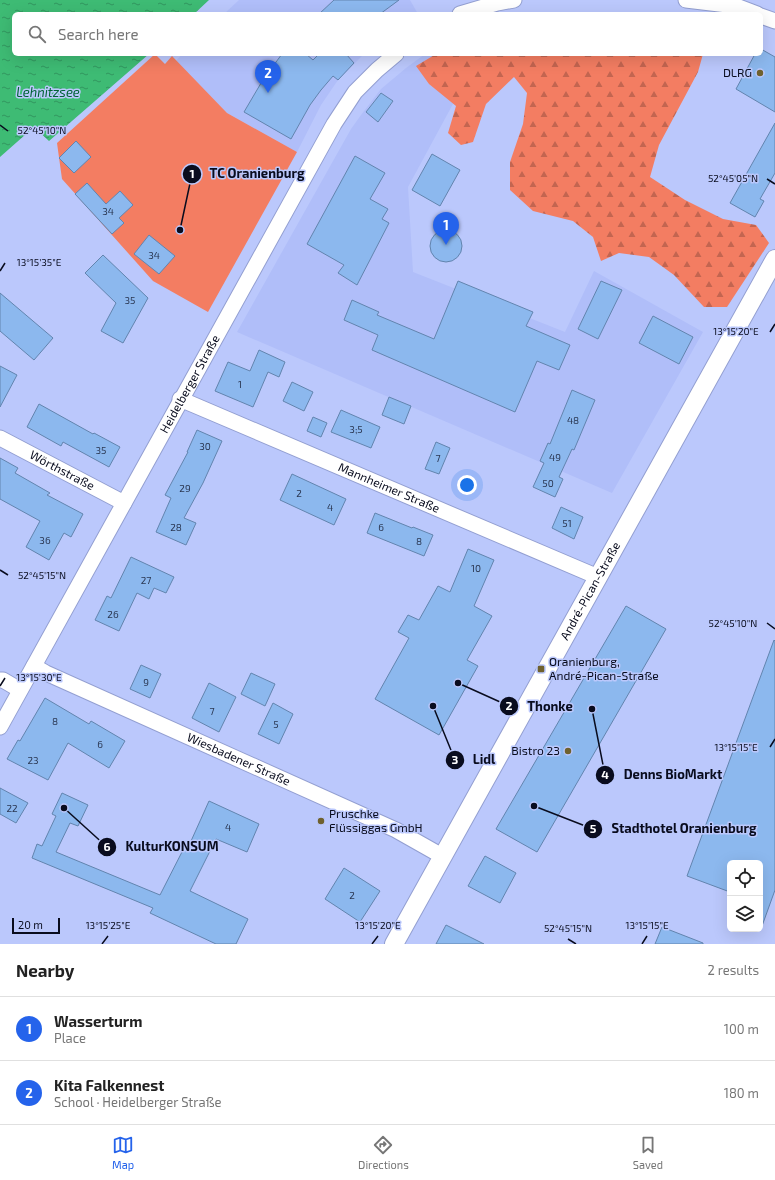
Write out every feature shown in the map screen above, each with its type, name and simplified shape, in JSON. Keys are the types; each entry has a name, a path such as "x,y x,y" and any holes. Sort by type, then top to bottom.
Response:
{"street":[{"path":"467,12 497,3 514,0"},
{"path":"686,0 736,6 752,12"},
{"path":"763,17 775,21"},
{"name":"Heidelberger Straße","path":"0,727 180,399 334,124 355,92 394,56"},
{"name":"André-Pican-Straße","path":"394,944 775,259"},
{"name":"Mannheimer Straße","path":"180,399 598,577"},
{"name":"Wörthstraße","path":"0,438 124,503"},
{"name":"Wiesbadener Straße","path":"34,666 46,673 396,830 442,856"},
{"path":"0,680 3,680 20,690"}],"shaded area":[{"path":"239,0 410,0 417,12 226,12"},
{"path":"180,56 362,56 338,80 321,105 297,152 227,113 176,61"},
{"path":"422,56 479,56 408,187 413,272 565,332 594,271 703,332 612,493 237,332 351,129 381,89"}],"green space":[{"path":"153,56 157,56 165,64 172,56 227,113 297,152 208,312 153,281 62,179 57,143"},
{"path":"433,56 702,56 698,72 659,145 650,177 685,200 723,219 756,225 769,243 727,307 704,307 674,275 649,257 619,253 601,261 593,237 573,221 533,211 510,190 510,162 523,124 527,93 514,77 486,104 473,142 461,145 448,133 456,106 429,84 416,66"}],"water":[{"name":"Lehnitzsee","path":"0,0 209,0 196,12 12,12 12,56 147,56 49,141 34,127 0,157"}],"building":[{"path":"334,0 399,0 383,12 321,12"},
{"name":"DLRG","path":"763,50 775,57 775,112 736,89 754,56 763,56"},
{"path":"280,56 308,56 313,60 317,56 348,56 354,63 338,80 333,76 321,90 310,105 291,139 244,112 264,78"},
{"path":"381,93 393,101 378,122 366,112"},
{"path":"775,123 775,173 760,199 764,201 755,217 730,203"},
{"path":"76,141 91,157 74,173 59,158"},
{"path":"432,154 460,170 440,206 412,190"},
{"path":"355,156 385,173 370,199 388,209 382,219 389,223 357,285 338,273 344,265 307,244"},
{"path":"87,183 106,204 120,191 133,205 119,218 124,223 112,234 75,194"},
{"path":"443,230 449,230 459,237 462,246 461,252 455,259 449,262 443,262 433,255 430,249 430,243 437,233"},
{"path":"149,235 175,256 159,274 134,254"},
{"path":"103,255 148,298 123,343 101,331 116,303 85,273"},
{"path":"458,281 533,312 526,326 570,345 559,370 537,361 515,412 372,350 378,335 344,320 352,300 379,312 377,315 434,339"},
{"path":"601,281 622,290 598,339 578,329"},
{"path":"0,293 53,338 34,360 0,331"},
{"path":"653,316 693,337 679,364 639,343"},
{"path":"259,350 285,362 279,377 268,372 253,407 215,391 228,362 250,371"},
{"path":"0,366 17,375 0,407"},
{"path":"292,382 313,392 304,411 283,401"},
{"path":"572,390 595,400 574,450 572,449 559,477 563,479 555,497 533,487 544,463 540,461 548,443 550,444"},
{"path":"389,397 411,406 404,424 382,415"},
{"path":"39,404 120,447 109,467 63,442 61,446 27,427"},
{"path":"341,410 380,427 371,448 331,432"},
{"path":"313,417 327,423 321,437 307,431"},
{"path":"197,430 222,441 203,483 184,518 196,523 186,545 156,532 171,498 165,495 188,452"},
{"path":"436,442 450,448 439,474 425,469"},
{"path":"0,458 18,468 15,473 50,493 47,495 83,514 71,537 64,533 49,560 26,547 40,521 0,499"},
{"path":"292,474 346,499 334,525 280,500"},
{"path":"561,507 583,517 574,539 552,528"},
{"path":"375,513 433,535 424,556 367,533"},
{"path":"468,549 494,560 474,606 492,616 467,660 478,666 439,735 375,699 409,638 398,632 408,615 419,620 438,586 450,592"},
{"path":"131,557 174,577 166,593 154,588 149,599 137,593 119,631 95,620 107,596 111,598"},
{"path":"626,606 666,629 537,852 496,829"},
{"path":"774,640 775,890 763,923 763,860 727,860 727,891 687,876"},
{"path":"141,665 161,674 150,698 130,689"},
{"path":"251,673 275,684 265,706 241,694"},
{"path":"209,683 236,697 219,732 192,718"},
{"path":"45,698 89,724 91,721 125,741 109,768 68,743 48,780 7,759 18,740 20,741"},
{"path":"273,703 293,714 279,744 258,734"},
{"path":"0,788 28,803 16,823 0,814"},
{"path":"62,793 88,805 78,826 70,823 56,852 160,895 184,848 187,850 209,801 259,824 247,852 216,839 190,891 248,919 236,944 216,944 150,913 153,908 32,858 37,844 42,846 56,816 52,814"},
{"path":"485,856 516,873 500,903 468,886"},
{"path":"344,868 380,891 360,922 325,899"},
{"path":"446,925 484,944 436,944"},
{"path":"662,927 703,943 703,944 655,944"}],"place":[{"name":"DLRG","path":"760,73"},
{"name":"Kita Falkennest","path":"268,93"},
{"name":"TC Oranienburg","path":"180,230"},
{"name":"Wasserturm","path":"446,245"},
{"name":"Oranienburg, André-Pican-Straße","path":"541,669"},
{"name":"Thonke","path":"458,683"},
{"name":"Lidl","path":"433,706"},
{"name":"Denns BioMarkt","path":"592,709"},
{"name":"Bistro 23","path":"568,751"},
{"name":"Stadthotel Oranienburg","path":"534,806"},
{"name":"KulturKONSUM","path":"64,808"},
{"name":"Pruschke Flüssiggas GmbH","path":"321,821"}]}
